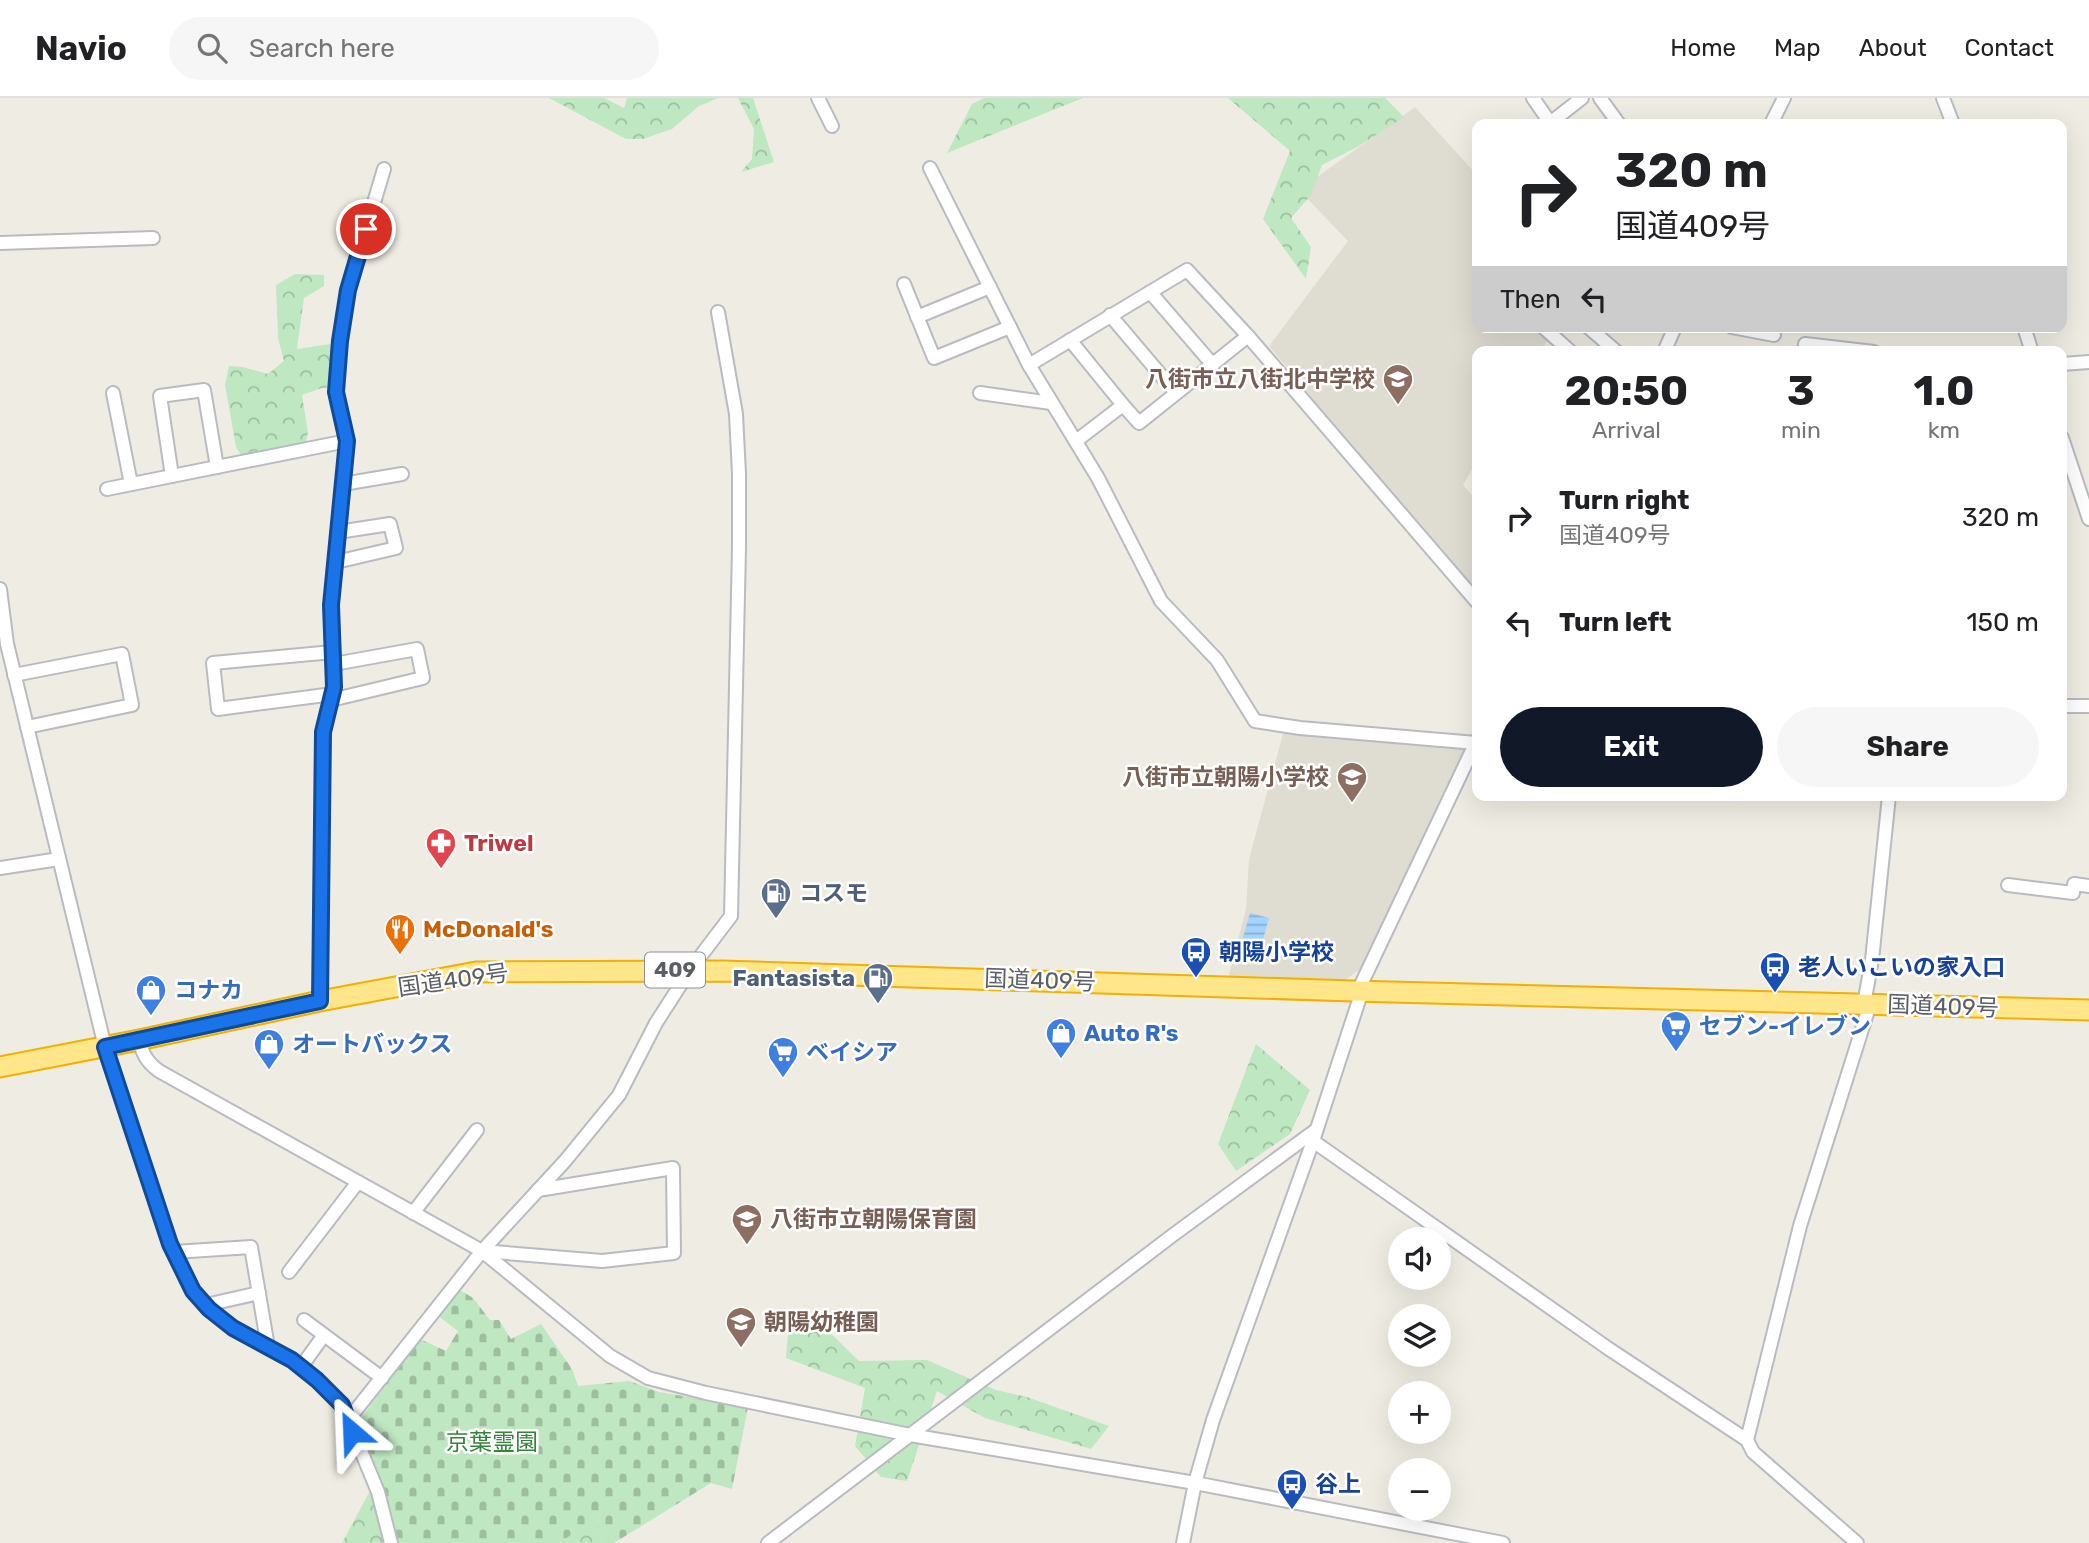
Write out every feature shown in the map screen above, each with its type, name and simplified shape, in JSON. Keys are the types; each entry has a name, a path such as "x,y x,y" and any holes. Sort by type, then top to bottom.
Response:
{"highway":[{"name":"国道409号","path":"0,1067 476,972 690,970 2089,1010"}],"street":[{"path":"818,98 832,126"},
{"path":"1533,98 1547,119"},
{"path":"1555,119 1582,98"},
{"path":"1600,98 1615,119"},
{"path":"1774,119 1784,98"},
{"path":"1943,98 1951,119"},
{"path":"930,168 1029,365 1098,478 1161,601 1217,660 1255,721 1300,728 1472,742"},
{"path":"320,1001 323,732 332,697 331,605 347,441 336,392 348,290 384,169"},
{"path":"0,243 153,237"},
{"path":"1029,365 1187,270 1248,336 1472,596"},
{"path":"904,284 934,358 1010,327"},
{"path":"918,317 990,287"},
{"path":"1150,292 1213,365"},
{"path":"348,1420 482,1251 565,1161 619,1095 656,1023 690,970 731,916 739,474 736,414 718,312"},
{"path":"1110,315 1176,393"},
{"path":"1550,333 1565,346"},
{"path":"1595,333 1610,346"},
{"path":"1764,333 1774,335"},
{"path":"1070,340 1139,423 1248,336"},
{"path":"1805,346 1822,346"},
{"path":"2067,364 2089,362"},
{"path":"172,476 160,396 204,390 217,467"},
{"path":"113,393 131,485"},
{"path":"980,393 1051,403"},
{"path":"1076,441 1123,405"},
{"path":"107,489 347,441"},
{"path":"2067,453 2089,519"},
{"path":"343,484 402,474"},
{"path":"335,562 396,548 390,524 338,532"},
{"path":"0,589 4,641 15,675 105,1047 174,1252 193,1291 206,1305 233,1328 292,1360 342,1405 378,1492 391,1543"},
{"path":"417,649 423,678 332,697 218,709 213,663 333,658 417,649"},
{"path":"15,675 122,654 132,705 27,727"},
{"path":"2067,706 2089,706"},
{"path":"1183,1543 1195,1483 1213,1420 1315,1135 1360,991 1472,751"},
{"path":"1747,1440 1800,1226 1867,1004 1888,801"},
{"path":"0,867 59,859"},
{"path":"2008,885 2073,893 2074,884 2089,886"},
{"path":"139,1040 143,1055 159,1071 482,1251 610,1356 648,1378 706,1393 910,1435 1195,1483 1503,1543"},
{"path":"414,1213 477,1130"},
{"path":"768,1543 1172,1235 1315,1135"},
{"path":"1315,1135 1609,1349 1747,1440 1753,1452 1857,1543"},
{"path":"482,1251 602,1261 674,1253 673,1168 538,1190"},
{"path":"289,1272 358,1182"},
{"path":"174,1252 251,1247 268,1348"},
{"path":"206,1305 259,1293"},
{"path":"304,1320 382,1378"},
{"path":"301,1367 324,1335"}],"shaded area":[{"name":"八街市立八街北中学校","path":"1415,107 1472,170 1472,333 1542,333 1548,339 1544,346 1472,346 1472,470 1463,485 1472,495 1472,591 1269,346 1348,241 1299,190"},
{"name":"八街市立朝陽小学校","path":"1283,734 1466,748 1362,968 1342,982 1228,979 1246,909 1249,859"}],"green space":[{"path":"549,98 604,98 624,108 627,98 718,98 699,106 672,129 643,139 626,139"},
{"path":"738,98 753,98 774,162 741,172 752,159 754,129"},
{"path":"984,98 1083,98 947,153 972,104"},
{"path":"1228,98 1385,98 1404,117 1359,146 1322,165 1311,195 1291,218 1311,247 1306,279 1263,219 1290,151"},
{"path":"295,274 324,275 324,286 304,298 297,349 337,343 333,387 302,395 308,433 304,448 244,460 236,447 225,385 229,366 268,374 284,361 278,338 276,285"},
{"path":"1256,1044 1310,1090 1290,1134 1236,1171 1218,1144"},
{"name":"京葉霊園","path":"457,1288 473,1298 490,1320 499,1320 511,1339 541,1324 572,1369 578,1386 629,1381 659,1392 748,1407 732,1489 711,1483 614,1543 603,1543 596,1516 560,1543 396,1543 389,1502 358,1422 420,1339 446,1351 458,1331 437,1315"},
{"path":"817,1320 859,1361 927,1360 996,1390 1027,1397 1109,1426 1091,1449 985,1418 937,1391 907,1481 881,1477 855,1446 865,1388 786,1358 789,1321"},
{"path":"372,1487 387,1543 342,1543"},
{"path":"596,1515 603,1543 560,1543"}],"water":[{"path":"1250,913 1269,918 1259,954 1240,948"}],"place":[{"name":"八街市立八街北中学校","path":"1398,406"},
{"name":"八街市立朝陽小学校","path":"1352,804"},
{"name":"Triwel","path":"441,870"},
{"name":"コスモ","path":"776,920"},
{"name":"McDonald's","path":"400,956"},
{"name":"朝陽小学校","path":"1196,979"},
{"name":"老人いこいの家入口","path":"1775,994"},
{"name":"Fantasista","path":"878,1005"},
{"name":"コナカ","path":"151,1017"},
{"name":"セブン-イレブン","path":"1676,1053"},
{"name":"Auto R's","path":"1061,1060"},
{"name":"オートバックス","path":"269,1071"},
{"name":"ベイシア","path":"783,1079"},
{"name":"八街市立朝陽保育園","path":"747,1246"},
{"name":"朝陽幼稚園","path":"741,1349"},
{"name":"谷上","path":"1292,1511"}],"route":[{"path":"352,1432 342,1405 317,1380 292,1360 233,1328 209,1309 193,1291 170,1244 105,1047 320,1001 323,732 334,687 331,605 347,441 336,392 348,290 366,229"}]}
